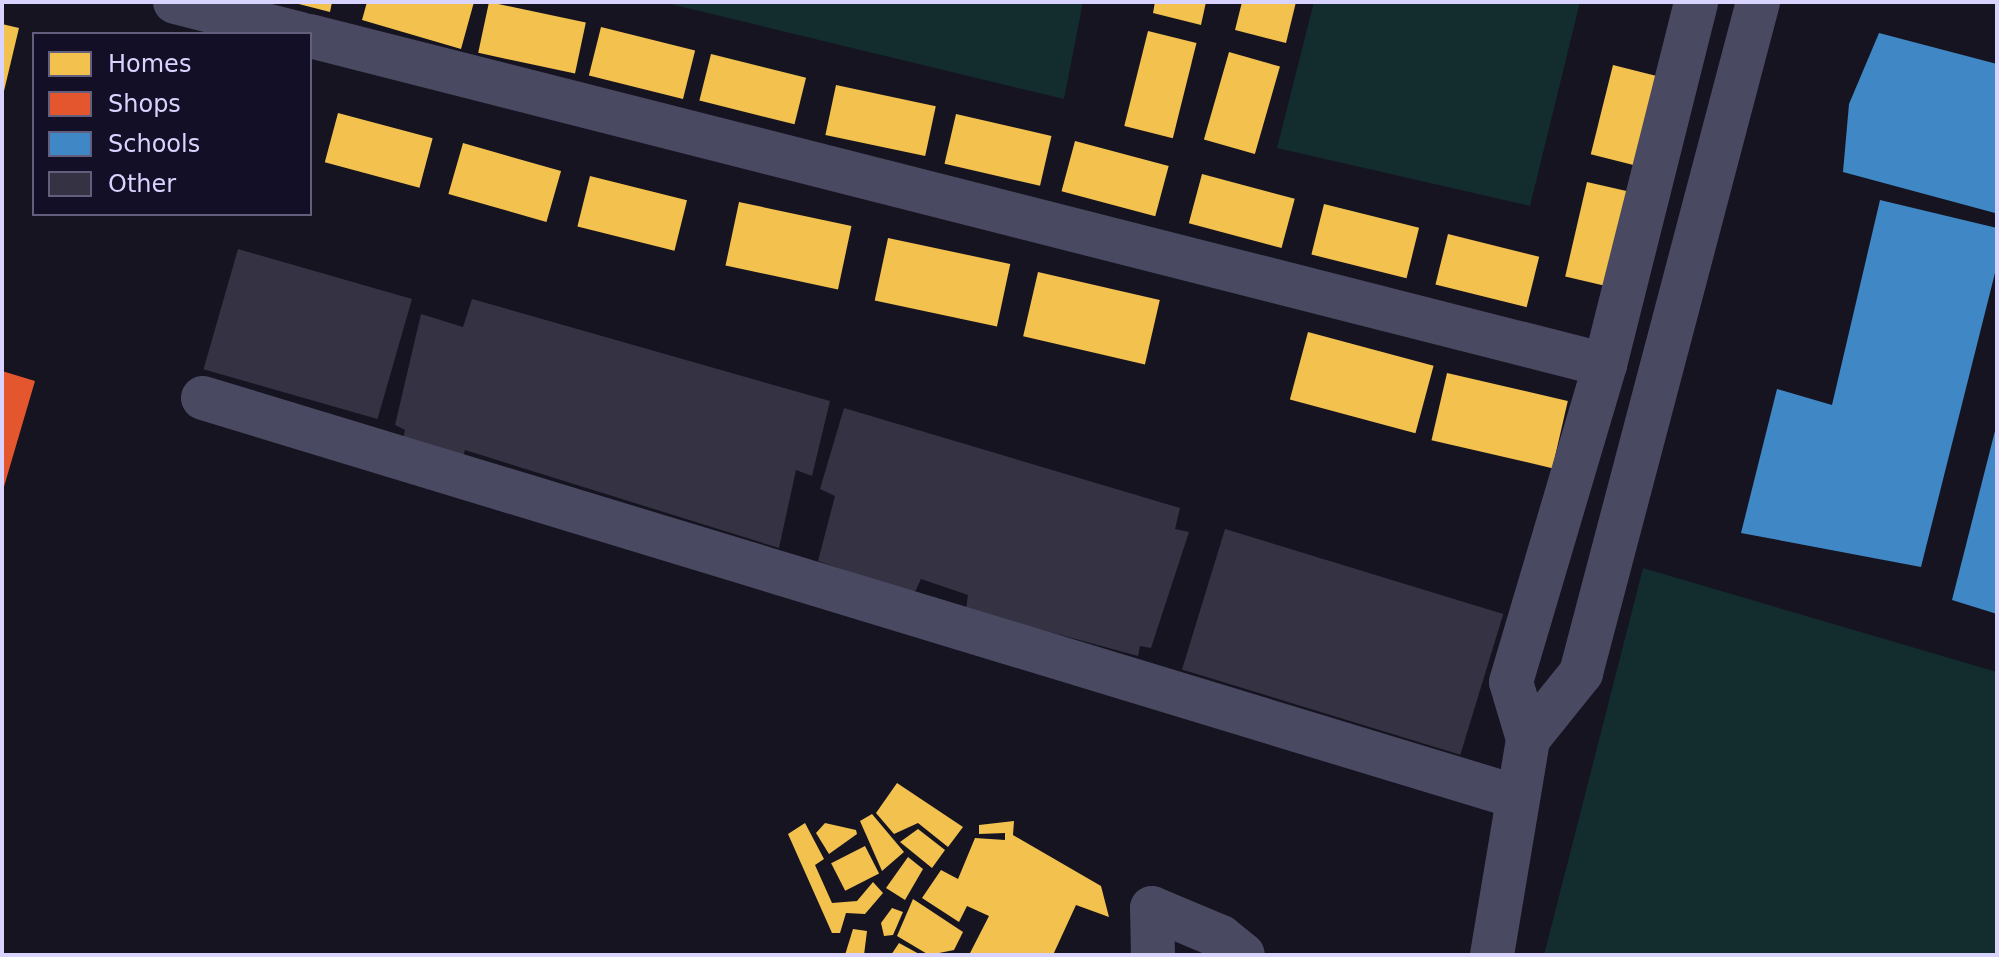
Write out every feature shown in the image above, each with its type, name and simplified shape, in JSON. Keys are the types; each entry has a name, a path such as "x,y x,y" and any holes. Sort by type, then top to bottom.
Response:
{"street":[{"path":"175,2 293,32"},
{"path":"1528,739 1511,682 1605,365 1696,2"},
{"path":"1492,955 1514,796 1528,739 1581,673 1758,2"},
{"path":"312,37 1605,365"},
{"path":"203,398 1514,796"},
{"path":"1153,955 1152,908 1221,937 1243,955"}],"green space":[{"path":"662,2 1083,2 1064,99"},
{"path":"1314,2 1580,2 1530,206 1277,148"},
{"path":"1643,568 1997,672 1997,955 1544,955"}],"building: Homes":[{"path":"291,2 332,2 330,12"},
{"path":"367,2 474,2 461,49 362,20"},
{"path":"489,2 586,23 575,73 478,53"},
{"path":"1155,2 1206,2 1201,25 1153,13"},
{"path":"1242,2 1296,2 1286,43 1235,30"},
{"path":"2,24 19,28 4,91 2,90"},
{"path":"601,27 695,50 683,99 589,76"},
{"path":"1148,31 1197,43 1173,138 1124,126"},
{"path":"1229,52 1280,67 1255,154 1204,139"},
{"path":"711,54 806,78 794,124 699,101"},
{"path":"1613,65 1657,76 1634,165 1591,154"},
{"path":"836,85 936,106 925,156 825,135"},
{"path":"338,113 433,138 419,188 325,162"},
{"path":"956,114 1051,136 1040,186 945,164"},
{"path":"1075,141 1169,166 1155,216 1062,191"},
{"path":"463,143 561,171 546,222 448,194"},
{"path":"1202,174 1295,199 1282,248 1189,223"},
{"path":"590,176 687,200 674,251 577,226"},
{"path":"1587,182 1631,192 1609,287 1565,277"},
{"path":"739,202 851,226 838,289 725,266"},
{"path":"1324,204 1419,228 1407,278 1311,254"},
{"path":"1448,234 1539,257 1527,307 1435,284"},
{"path":"888,238 1010,264 997,327 875,301"},
{"path":"1038,272 1160,300 1145,364 1023,336"},
{"path":"1308,332 1434,366 1415,433 1290,400"},
{"path":"1447,373 1568,401 1552,468 1431,440"},
{"path":"897,783 963,827 948,847 918,823 894,834 876,813"},
{"path":"872,814 904,852 882,871 860,821"},
{"path":"1014,821 1013,835 1101,886 1109,917 1076,905 1053,955 969,955 989,916 967,906 959,922 922,898 941,870 958,879 975,838 1005,840 1005,833 979,834 979,825"},
{"path":"805,823 824,859 815,865 832,903 857,901 873,882 883,893 865,914 846,913 840,933 832,933 788,834"},
{"path":"825,823 856,830 857,834 829,854 816,833"},
{"path":"918,829 945,850 932,868 900,842"},
{"path":"865,846 879,874 845,891 831,863"},
{"path":"908,857 923,869 905,900 886,888"},
{"path":"913,899 963,932 954,950 929,955 897,936"},
{"path":"892,908 903,912 893,935 884,936 881,923"},
{"path":"853,929 867,931 864,955 845,955"},
{"path":"899,943 921,955 891,955"}],"building: Shops":[{"path":"2,371 35,381 3,490 2,490"}],"building: Schools":[{"path":"1879,33 1997,64 1995,213 1843,172 1849,104"},
{"path":"1880,200 1997,228 1997,265 1921,567 1741,533 1777,389 1832,405"},
{"path":"1997,427 1997,614 1952,600"}],"building: Other":[{"path":"238,249 412,299 378,419 204,369"},
{"path":"472,299 830,401 812,476 796,470 779,548 465,450 462,459 402,443 405,430 395,425 421,314 463,327"},
{"path":"844,408 1180,508 1175,529 1189,532 1151,648 1140,646 1138,656 966,609 968,595 921,579 914,594 818,561 835,496 820,489"},
{"path":"1225,529 1503,614 1460,755 1182,670"}]}
